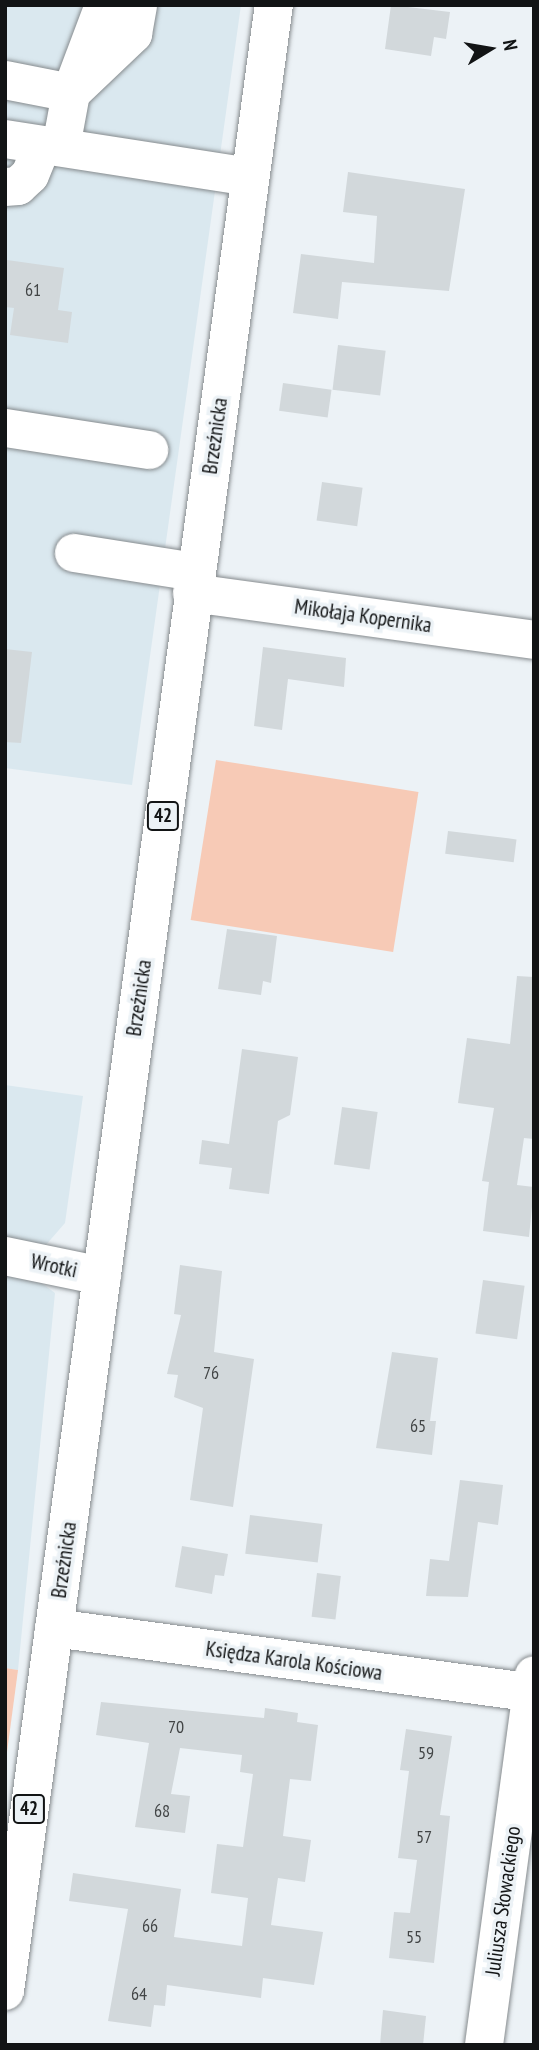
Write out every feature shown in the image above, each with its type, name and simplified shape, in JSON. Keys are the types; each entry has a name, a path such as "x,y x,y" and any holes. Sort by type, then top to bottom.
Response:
{"main road":[{"path":"71,93 104,5"},
{"path":"5,187 18,186 30,175 36,144 71,93 133,34 138,5"},
{"name":"Brzeźnicka","path":"5,1991 274,5"},
{"path":"5,80 71,93"},
{"path":"36,144 250,177"},
{"path":"5,428 149,450"},
{"name":"Mikołaja Kopernika","path":"74,553 194,582 534,640"},
{"name":"Wrotki","path":"5,1256 102,1276"},
{"name":"Księdza Karola Kościowa","path":"54,1628 533,1687"},
{"name":"Juliusza Słowackiego","path":"484,2045 533,1687"}],"shaded area":[{"path":"5,5 241,5 132,785 5,768"},
{"path":"216,760 418,792 393,952 191,920"},
{"path":"5,1085 83,1096 65,1223 38,1254 5,1246"},
{"path":"5,1263 20,1267 55,1293 18,1670 5,1668"},
{"path":"5,1668 18,1670 5,1767"}],"building":[{"path":"391,5 450,12 446,39 434,37 431,56 385,49"},
{"path":"348,172 465,189 449,291 342,282 338,319 293,313 301,254 374,263 377,216 343,212"},
{"path":"7,260 64,268 58,310 72,312 68,343 10,335 14,308 5,307"},
{"path":"338,345 386,351 380,396 333,390"},
{"path":"283,383 332,390 328,418 279,411"},
{"path":"322,482 363,488 357,526 317,521"},
{"path":"263,647 346,658 344,687 288,679 282,730 254,726"},
{"path":"5,649 32,652 21,743 5,742"},
{"path":"448,831 516,839 514,862 445,854"},
{"path":"227,929 277,936 271,983 263,981 261,995 218,989"},
{"path":"517,976 534,977 534,1139 524,1138 517,1185 534,1187 529,1237 483,1231 489,1182 482,1181 494,1108 458,1103 467,1038 510,1044"},
{"path":"242,1049 298,1057 290,1115 278,1121 269,1194 229,1189 232,1168 199,1164 202,1140 229,1144"},
{"path":"342,1107 378,1112 370,1169 334,1164"},
{"path":"180,1265 222,1271 214,1352 254,1359 233,1507 190,1500 203,1408 174,1397 178,1375 167,1374 181,1315 174,1314"},
{"path":"483,1280 525,1286 517,1339 475,1333"},
{"path":"392,1352 438,1358 430,1421 436,1421 432,1455 376,1448"},
{"path":"460,1480 503,1485 498,1525 478,1522 468,1597 426,1596 430,1559 449,1561"},
{"path":"250,1515 322,1524 318,1563 245,1554"},
{"path":"182,1546 228,1554 224,1576 215,1575 212,1594 175,1587"},
{"path":"317,1573 341,1576 335,1620 312,1617"},
{"path":"101,1702 264,1718 265,1708 298,1713 297,1722 318,1725 311,1781 290,1779 283,1836 311,1840 305,1882 278,1878 271,1925 323,1932 314,1985 263,1978 261,1998 167,1985 165,2006 154,2005 151,2027 108,2021 128,1909 69,1901 73,1873 181,1889 174,1937 242,1946 248,1898 211,1893 217,1844 243,1847 253,1774 240,1772 242,1755 180,1748 171,1794 190,1796 185,1833 135,1827 149,1743 96,1735"},
{"path":"406,1729 452,1736 440,1815 450,1816 434,1963 389,1958 394,1912 410,1913 417,1860 398,1858 409,1771 400,1770"},
{"path":"383,2010 426,2016 423,2045 380,2045"}]}
